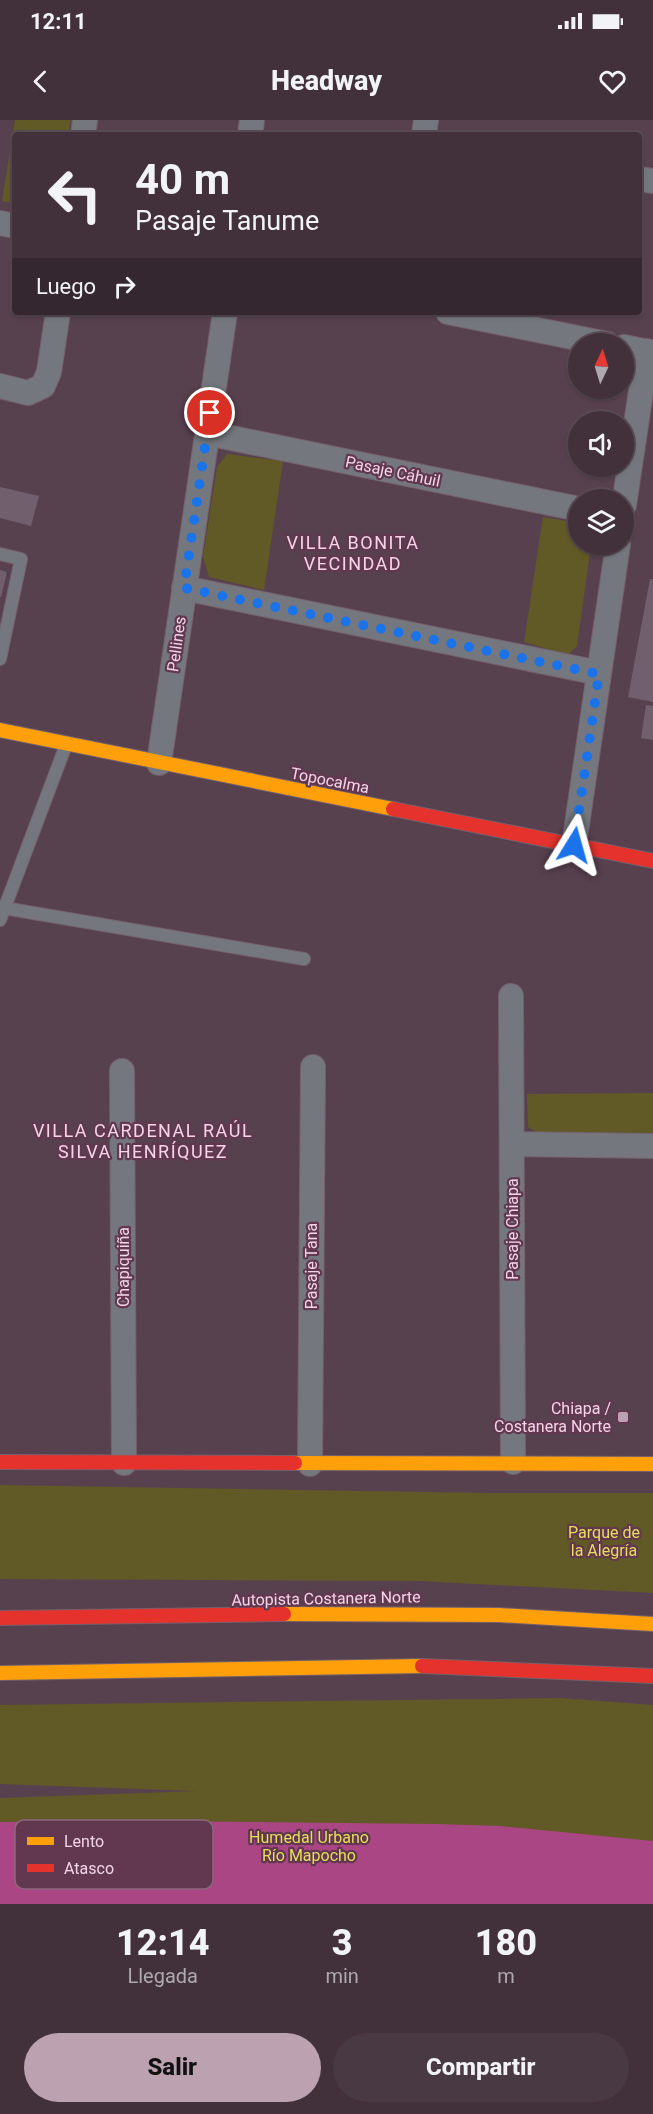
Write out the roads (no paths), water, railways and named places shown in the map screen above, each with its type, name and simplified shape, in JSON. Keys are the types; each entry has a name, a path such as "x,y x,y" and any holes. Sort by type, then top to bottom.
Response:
{"main road":[{"name":"Topocalma","path":"0,730 653,861"},
{"path":"0,1462 653,1464"},
{"name":"Autopista Costanera Norte","path":"0,1618 364,1613 499,1615 653,1624"},
{"path":"0,1673 417,1666 653,1676"}],"street":[{"path":"0,386 28,393 43,386 49,372 57,315"},
{"name":"Pellines","path":"159,763 225,315"},
{"path":"463,315 568,336"},
{"path":"626,489 641,350"},
{"name":"Pasaje Cáhuil","path":"207,433 568,507"},
{"path":"574,845 616,555"},
{"path":"184,588 599,674"},
{"name":"Pasaje Chiapa","path":"511,996 513,1462"},
{"name":"Pasaje Tana","path":"310,1464 313,1067"},
{"name":"Chapiquiña","path":"122,1071 124,1463"},
{"path":"512,1144 653,1146"}],"lane":[{"path":"0,554 21,559 3,630 0,659"},
{"path":"66,744 2,914 304,958"}],"place":[{"name":"Chiapa / Costanera Norte","path":"623,1417"}],"district":[{"name":"VILLA BONITA VECINDAD","path":"353,553"},
{"name":"VILLA CARDENAL RAÚL SILVA HENRÍQUEZ","path":"143,1141"}],"park label":[{"name":"Parque de la Alegría","path":"604,1541"},
{"name":"Humedal Urbano Río Mapocho","path":"309,1846"}]}
